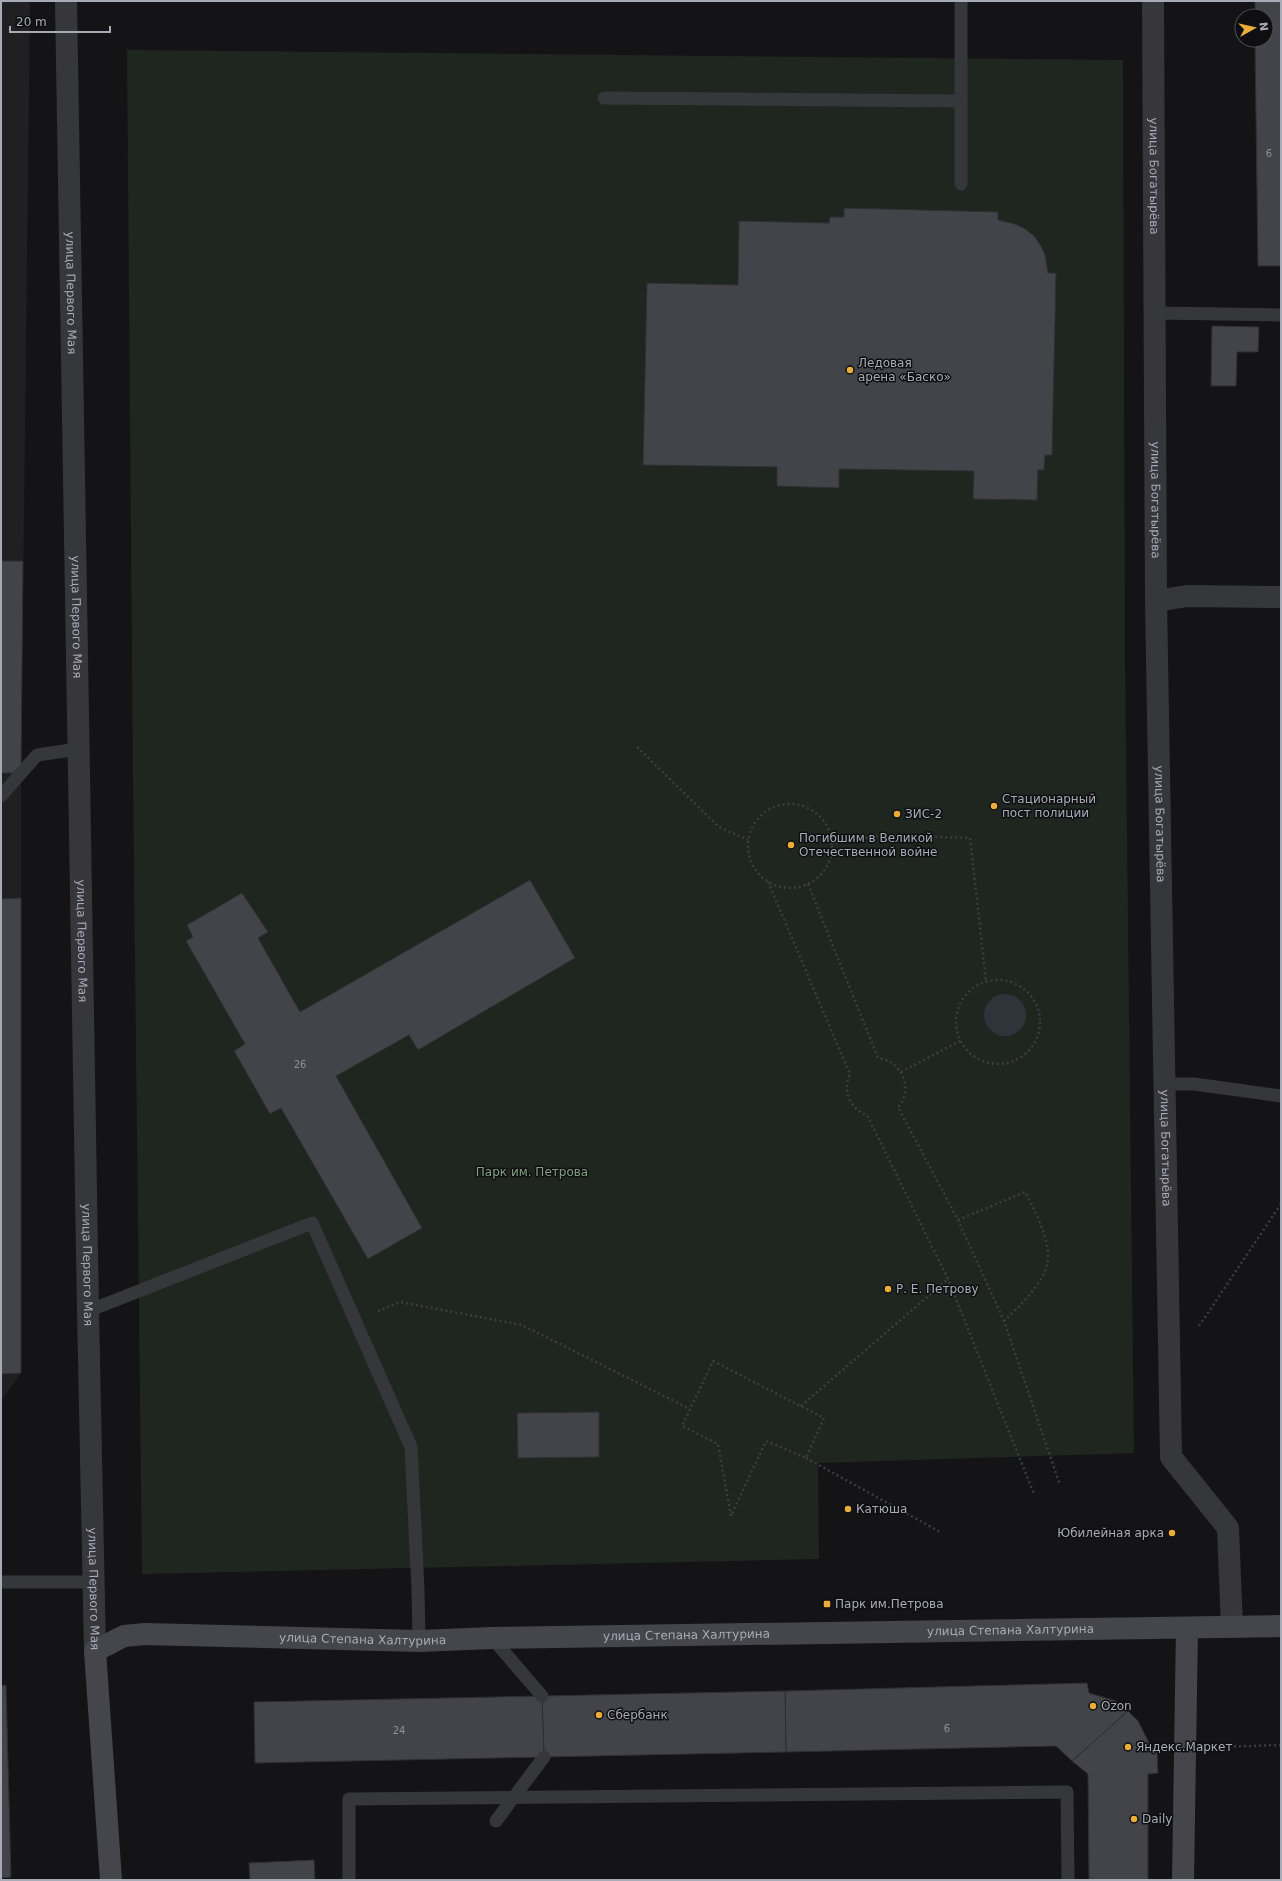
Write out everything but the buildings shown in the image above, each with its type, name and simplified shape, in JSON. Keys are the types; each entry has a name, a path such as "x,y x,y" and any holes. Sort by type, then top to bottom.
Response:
{"street":[{"name":"улица Первого Мая","path":"66,1 95,1651 111,1880"},
{"name":"улица Богатырёва","path":"1153,1 1156,601 1171,1457 1228,1528 1232,1627"},
{"path":"1156,601 1187,596 1281,597"},
{"name":"улица Степана Халтурина","path":"95,1651 124,1636 144,1634 419,1641 492,1638 1281,1626"},
{"path":"1183,1880 1187,1628"}],"lane":[{"path":"961,1 961,184"},
{"path":"604,98 961,101"},
{"path":"1155,313 1281,315"},
{"path":"1,796 37,755 78,749"},
{"path":"1165,1084 1194,1084 1281,1096"},
{"path":"88,1311 312,1223 411,1447 419,1641"},
{"path":"1,1582 94,1582"},
{"path":"492,1638 542,1696"},
{"path":"496,1821 544,1757"},
{"path":"349,1880 349,1799 1067,1792 1068,1880"}],"path":[{"path":"637,747 719,827 748,840"},
{"path":"796,804 811,810 828,828 831,844 829,860 826,868 821,874 808,884 792,888 784,888 768,882 756,871 751,864 748,840 754,824 764,812 779,805 796,804"},
{"path":"831,844 883,835 970,838 986,981"},
{"path":"768,882 850,1074 847,1081 848,1098 855,1108 867,1115 948,1279 1034,1494"},
{"path":"808,884 878,1058 893,1063 901,1072 906,1088 903,1100 898,1107 958,1220 1004,1321 1060,1485"},
{"path":"1003,980 1011,982 1026,990 1039,1011 1040,1028 1038,1036 1032,1047 1024,1056 1001,1065 984,1063 970,1054 960,1041 956,1025 958,1009 966,994 986,981 1003,980"},
{"path":"901,1072 960,1041"},
{"path":"958,1220 1025,1192 1032,1204 1044,1235 1048,1260 1041,1278 1026,1301 1004,1321"},
{"path":"1197,1328 1281,1204"},
{"path":"801,1406 948,1279"},
{"path":"355,1320 400,1302 522,1325 690,1409"},
{"path":"806,1458 824,1418 713,1361 682,1426 718,1444 731,1516 766,1441 806,1458 942,1533"},
{"path":"1209,1747 1281,1745"}],"shaded area":[{"path":"1,1 30,1 21,773 21,1373 1,1401"},
{"path":"1005,994 1020,1000 1026,1015 1020,1030 1005,1036 990,1030 984,1015 990,1000"}],"green space":[{"name":"Парк им. Петрова","path":"127,50 1123,60 1125,660 1134,1453 818,1463 819,1559 142,1574"}],"place":[{"name":"Ледовая арена «Баско»","path":"850,370"},
{"name":"Стационарный пост полиции","path":"994,806"},
{"name":"ЗИС-2","path":"897,814"},
{"name":"Погибшим в Великой Отечественной войне","path":"791,845"},
{"name":"Р. Е. Петрову","path":"888,1289"},
{"name":"Катюша","path":"848,1509"},
{"name":"Юбилейная арка","path":"1172,1533"},
{"name":"Парк им.Петрова","path":"827,1604"},
{"name":"Ozon","path":"1093,1706"},
{"name":"Сбербанк","path":"599,1715"},
{"name":"Яндекс.Маркет","path":"1128,1747"},
{"name":"Daily","path":"1134,1819"}]}
